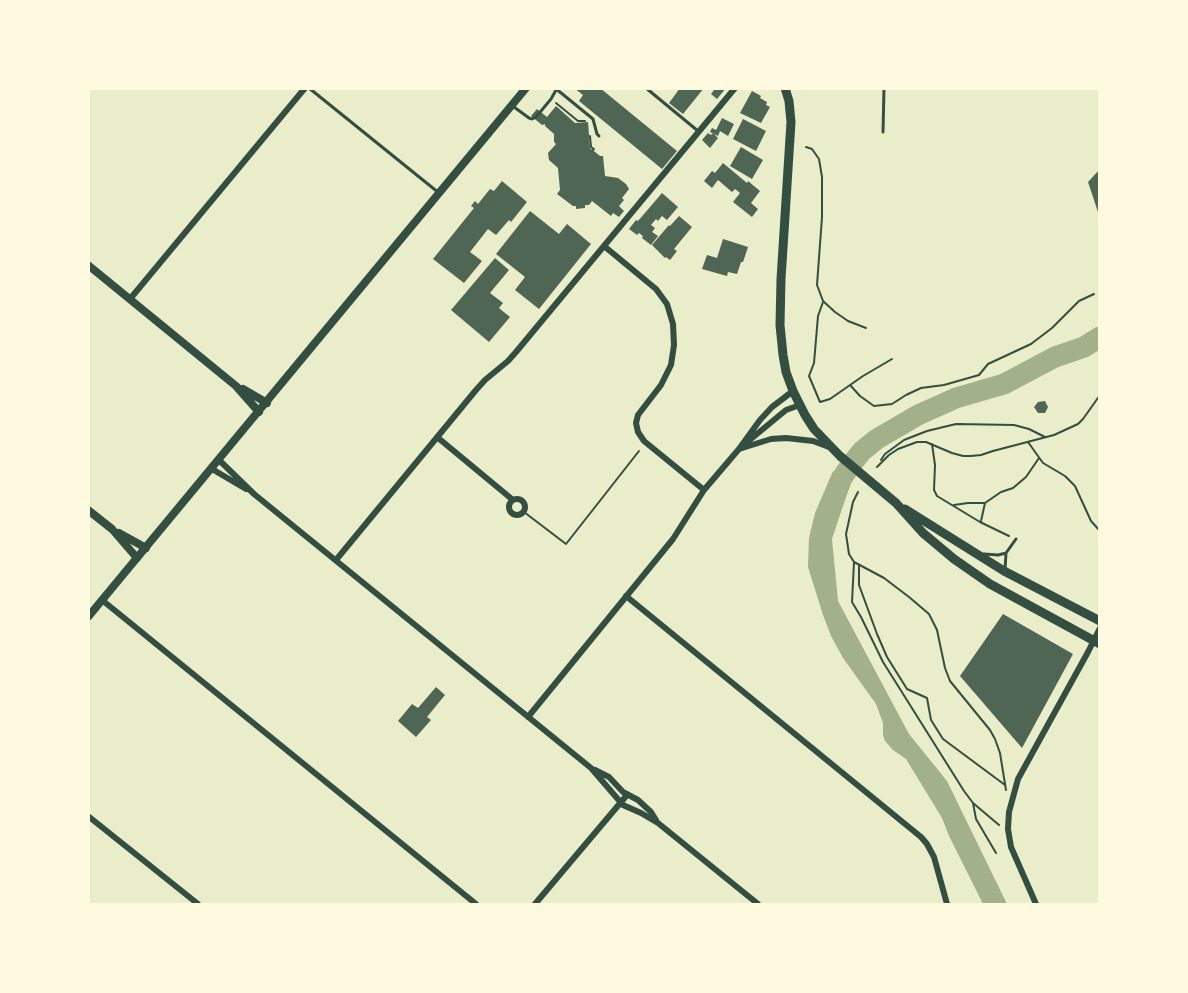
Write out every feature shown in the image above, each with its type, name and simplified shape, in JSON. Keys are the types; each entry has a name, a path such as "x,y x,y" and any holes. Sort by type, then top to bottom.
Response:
{"main road":[{"path":"88,617 526,88"},
{"path":"785,88 789,100 791,122 780,325 783,355 793,391 814,429 871,483 896,503 1004,571 1100,621"},
{"path":"896,503 923,533 972,572 1097,642"}],"street":[{"path":"130,299 305,88"},
{"path":"336,560 476,390 508,362 735,88"},
{"path":"604,246 656,289 667,304 673,324 674,345 671,365 661,385 638,415 636,423 638,432 644,441 704,490"},
{"path":"88,266 236,386 259,412"},
{"path":"236,386 267,403"},
{"path":"528,717 673,539 704,490 772,407 793,391"},
{"path":"739,449 786,410 800,405"},
{"path":"437,437 513,500"},
{"path":"739,449 771,439 786,438 813,441 837,452"},
{"path":"219,460 254,494 591,768 620,803 658,823 758,904"},
{"path":"212,469 254,494"},
{"path":"518,498 523,500 524,512 519,515 511,512 509,507 513,500 518,498"},
{"path":"88,510 112,530 137,558"},
{"path":"112,530 146,548"},
{"path":"626,596 921,837 934,857 947,904"},
{"path":"102,600 477,904"},
{"path":"1036,904 1011,847 1008,829 1009,812 1018,779 1097,642 1100,628"},
{"path":"591,768 609,777 627,795 638,800 658,823"},
{"path":"535,904 627,795"},
{"path":"88,816 198,904"}],"lane":[{"path":"309,88 439,193"},
{"path":"646,88 699,132"},
{"path":"883,132 884,88"},
{"path":"512,105 532,119 551,99 556,89 593,119 599,136"},
{"path":"1004,571 1006,553 1016,539"},
{"path":"977,554 1006,553"}],"path":[{"path":"551,99 578,121 588,121"},
{"path":"589,129 593,150 599,143"},
{"path":"806,147 812,149 819,159 822,177 822,218 817,285 824,301 848,321 866,328"},
{"path":"850,386 874,406 892,404 921,388 944,385 978,375 988,364 1031,344 1052,328 1079,301 1094,294"},
{"path":"824,301 818,316 814,363 809,376 820,402 830,399 892,359"},
{"path":"876,466 898,449 917,442 926,442 952,453 971,456 1045,438 1078,424 1100,395"},
{"path":"879,463 885,454 904,440 927,431 956,424 1014,425 1029,429 1045,438"},
{"path":"1027,442 1043,463 1065,476 1075,486 1091,521 1100,531"},
{"path":"932,444 937,496 1010,537"},
{"path":"524,512 566,544 639,451"},
{"path":"980,522 985,504 1001,492 1021,483 1039,458"},
{"path":"858,492 853,502 846,534 849,554 859,566 884,578 929,614 936,630 950,681 990,730 1000,753 1002,766"},
{"path":"954,505 985,504"},
{"path":"854,562 852,602 883,662 964,791 973,803 1000,826"},
{"path":"859,566 859,585 874,624 887,657 907,689 927,698 931,720 943,739 1005,786"},
{"path":"1003,772 1012,776"},
{"path":"973,803 976,819 996,853"}],"shaded area":[{"path":"833,471 850,485 832,539 838,601 909,734 947,781 1007,904 983,904 942,818 906,759 885,741 883,723 876,704 843,658 831,636 808,567 809,538 815,513"}],"building":[{"path":"574,88 600,88 677,151 662,169 579,101 583,95"},
{"path":"680,88 704,88 683,114 669,103"},
{"path":"712,88 726,88 717,99 711,94 714,90"},
{"path":"752,91 761,96 760,98 770,107 761,123 740,113"},
{"path":"556,106 575,123 588,122 590,148 603,156 605,176 618,178 629,189 619,206 624,211 619,217 613,213 611,216 592,201 589,205 585,205 585,208 576,209 576,206 557,194 560,190 558,168 549,160 548,153 556,144 554,134 545,124 542,125 531,116 537,109 547,117"},
{"path":"722,118 734,124 728,136 720,131 718,136 710,132 712,128 716,130"},
{"path":"743,119 766,131 756,151 733,139"},
{"path":"708,133 711,135 713,133 718,138 710,148 702,140"},
{"path":"741,147 763,160 752,179 730,166"},
{"path":"723,163 760,191 751,203 758,209 752,217 733,202 740,193 735,189 732,192 718,180 712,188 704,181"},
{"path":"1100,169 1100,215 1099,215 1088,182"},
{"path":"502,181 527,202 511,222 509,220 496,235 488,229 470,252 482,261 464,283 433,259 474,208 471,206 475,201 478,204 490,189 494,191"},
{"path":"662,193 678,207 667,220 662,216 651,225 655,228 652,232 658,236 651,245 639,233 637,235 629,229"},
{"path":"530,211 559,234 567,224 591,244 539,309 515,290 525,277 496,254"},
{"path":"679,216 692,227 674,249 677,251 670,260 652,245"},
{"path":"723,239 748,247 737,274 728,272 727,276 702,269 707,255 717,258"},
{"path":"495,258 509,270 490,293 503,303 499,308 510,317 489,342 451,310"},
{"path":"1045,401 1048,407 1045,413 1038,413 1034,407 1038,402"},
{"path":"1003,614 1073,654 1022,748 960,676"},
{"path":"436,687 445,695 427,717 431,720 416,737 398,721 412,704 418,708"}],"waterway":[{"path":"832,504 842,478 850,466 862,451 877,439 918,415 956,398 1004,384 1055,357 1084,347 1100,337"}]}
